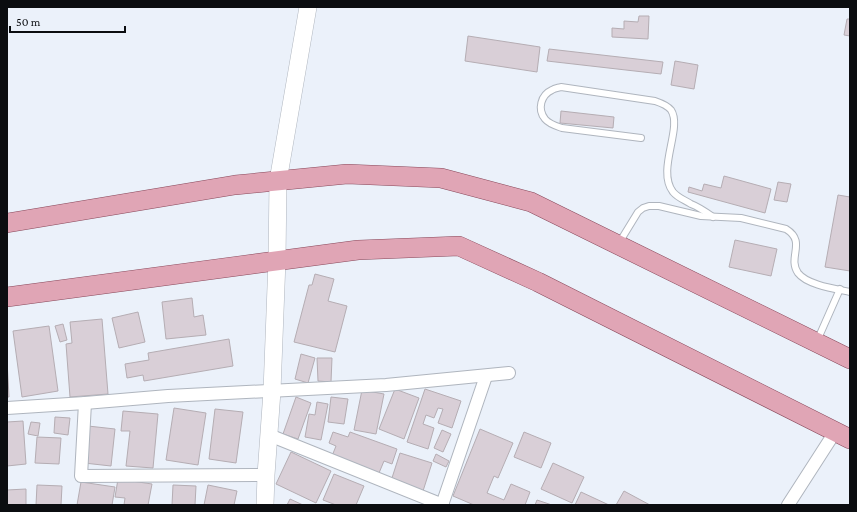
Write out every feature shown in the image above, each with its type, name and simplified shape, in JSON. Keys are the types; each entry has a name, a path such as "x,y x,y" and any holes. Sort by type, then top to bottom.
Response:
{"main road":[{"path":"7,223 235,185 347,174 441,178 531,202 850,359"},
{"path":"7,298 358,250 459,246 538,282 843,435"}],"street":[{"path":"265,505 272,391 277,260 278,181 308,7"},
{"path":"7,408 168,396 386,385 509,373"},
{"path":"269,435 442,505 486,376"},
{"path":"85,403 82,476 266,475"},
{"path":"792,503 843,435"}],"lane":[{"path":"642,138 562,128 551,124 544,119 540,109 542,99 552,89 561,87 655,100 665,105 670,109 673,115 673,129 667,171 670,186 673,192 679,197 713,217"},
{"path":"618,245 638,212 649,206 659,206 700,216 741,218 786,229 795,237 795,258 799,273 808,280 823,286 850,292"},
{"path":"816,342 840,289"}],"building":[{"path":"639,16 649,16 648,39 612,37 612,28 624,29 624,21 638,22"},
{"path":"847,19 850,19 850,36 844,35"},
{"path":"468,36 540,47 537,72 465,61"},
{"path":"549,49 663,62 661,74 547,61"},
{"path":"675,61 698,65 694,89 671,85"},
{"path":"561,111 614,117 613,128 560,123"},
{"path":"724,176 771,189 765,213 688,192 689,187 702,191 704,184 721,188"},
{"path":"778,182 791,184 787,202 774,200"},
{"path":"838,195 850,197 850,271 825,267"},
{"path":"735,240 777,249 771,276 729,267"},
{"path":"315,274 334,279 328,301 347,306 335,352 294,342 309,285 312,285"},
{"path":"192,298 194,317 203,315 206,335 166,339 162,302"},
{"path":"138,312 145,342 119,348 112,318"},
{"path":"102,319 108,394 70,397 66,344 72,343 70,322"},
{"path":"63,324 67,340 60,342 55,326"},
{"path":"49,326 58,391 22,397 13,331"},
{"path":"229,339 233,366 144,381 143,375 127,378 125,364 149,360 148,353"},
{"path":"301,354 315,358 308,383 295,379"},
{"path":"317,358 332,358 331,382 318,381"},
{"path":"7,360 9,397 7,397"},
{"path":"395,389 419,398 404,439 379,429"},
{"path":"425,389 461,401 452,428 438,423 443,409 438,408 434,418 426,415 423,424 434,428 428,449 407,442"},
{"path":"362,390 384,394 376,434 354,430"},
{"path":"296,397 311,403 298,439 283,434"},
{"path":"331,397 348,399 344,424 328,422"},
{"path":"317,402 328,404 321,440 305,437 309,414 315,415"},
{"path":"174,408 206,413 198,465 166,460"},
{"path":"215,409 243,412 236,463 209,459"},
{"path":"123,411 158,414 153,468 126,466 130,431 121,431"},
{"path":"55,417 70,418 68,435 54,433"},
{"path":"23,421 26,464 7,466 7,422"},
{"path":"31,422 40,423 38,436 28,434"},
{"path":"88,426 115,429 111,466 84,463"},
{"path":"480,429 513,443 498,478 494,476 487,493 504,500 511,484 530,492 525,505 474,505 453,496"},
{"path":"442,430 451,434 443,452 434,448"},
{"path":"333,432 348,437 350,432 397,449 392,464 384,461 379,473 332,456 336,446 329,443"},
{"path":"524,432 551,443 541,468 514,457"},
{"path":"37,437 61,438 59,464 35,463"},
{"path":"291,452 331,471 316,503 276,484"},
{"path":"400,453 432,463 423,491 391,481"},
{"path":"436,454 449,461 446,467 433,461"},
{"path":"553,463 584,477 572,503 541,489"},
{"path":"334,474 364,486 356,505 336,505 323,500"},
{"path":"118,479 152,484 148,505 124,505 125,498 115,497"},
{"path":"81,482 115,487 112,505 77,505"},
{"path":"37,485 62,486 61,505 36,505"},
{"path":"173,485 196,486 195,505 172,505"},
{"path":"208,485 237,491 234,505 204,505"},
{"path":"26,489 26,505 7,505 7,490"},
{"path":"624,491 650,505 616,505"},
{"path":"581,492 609,505 575,505"},
{"path":"290,499 303,505 287,505"},
{"path":"537,500 552,505 535,505"}]}
